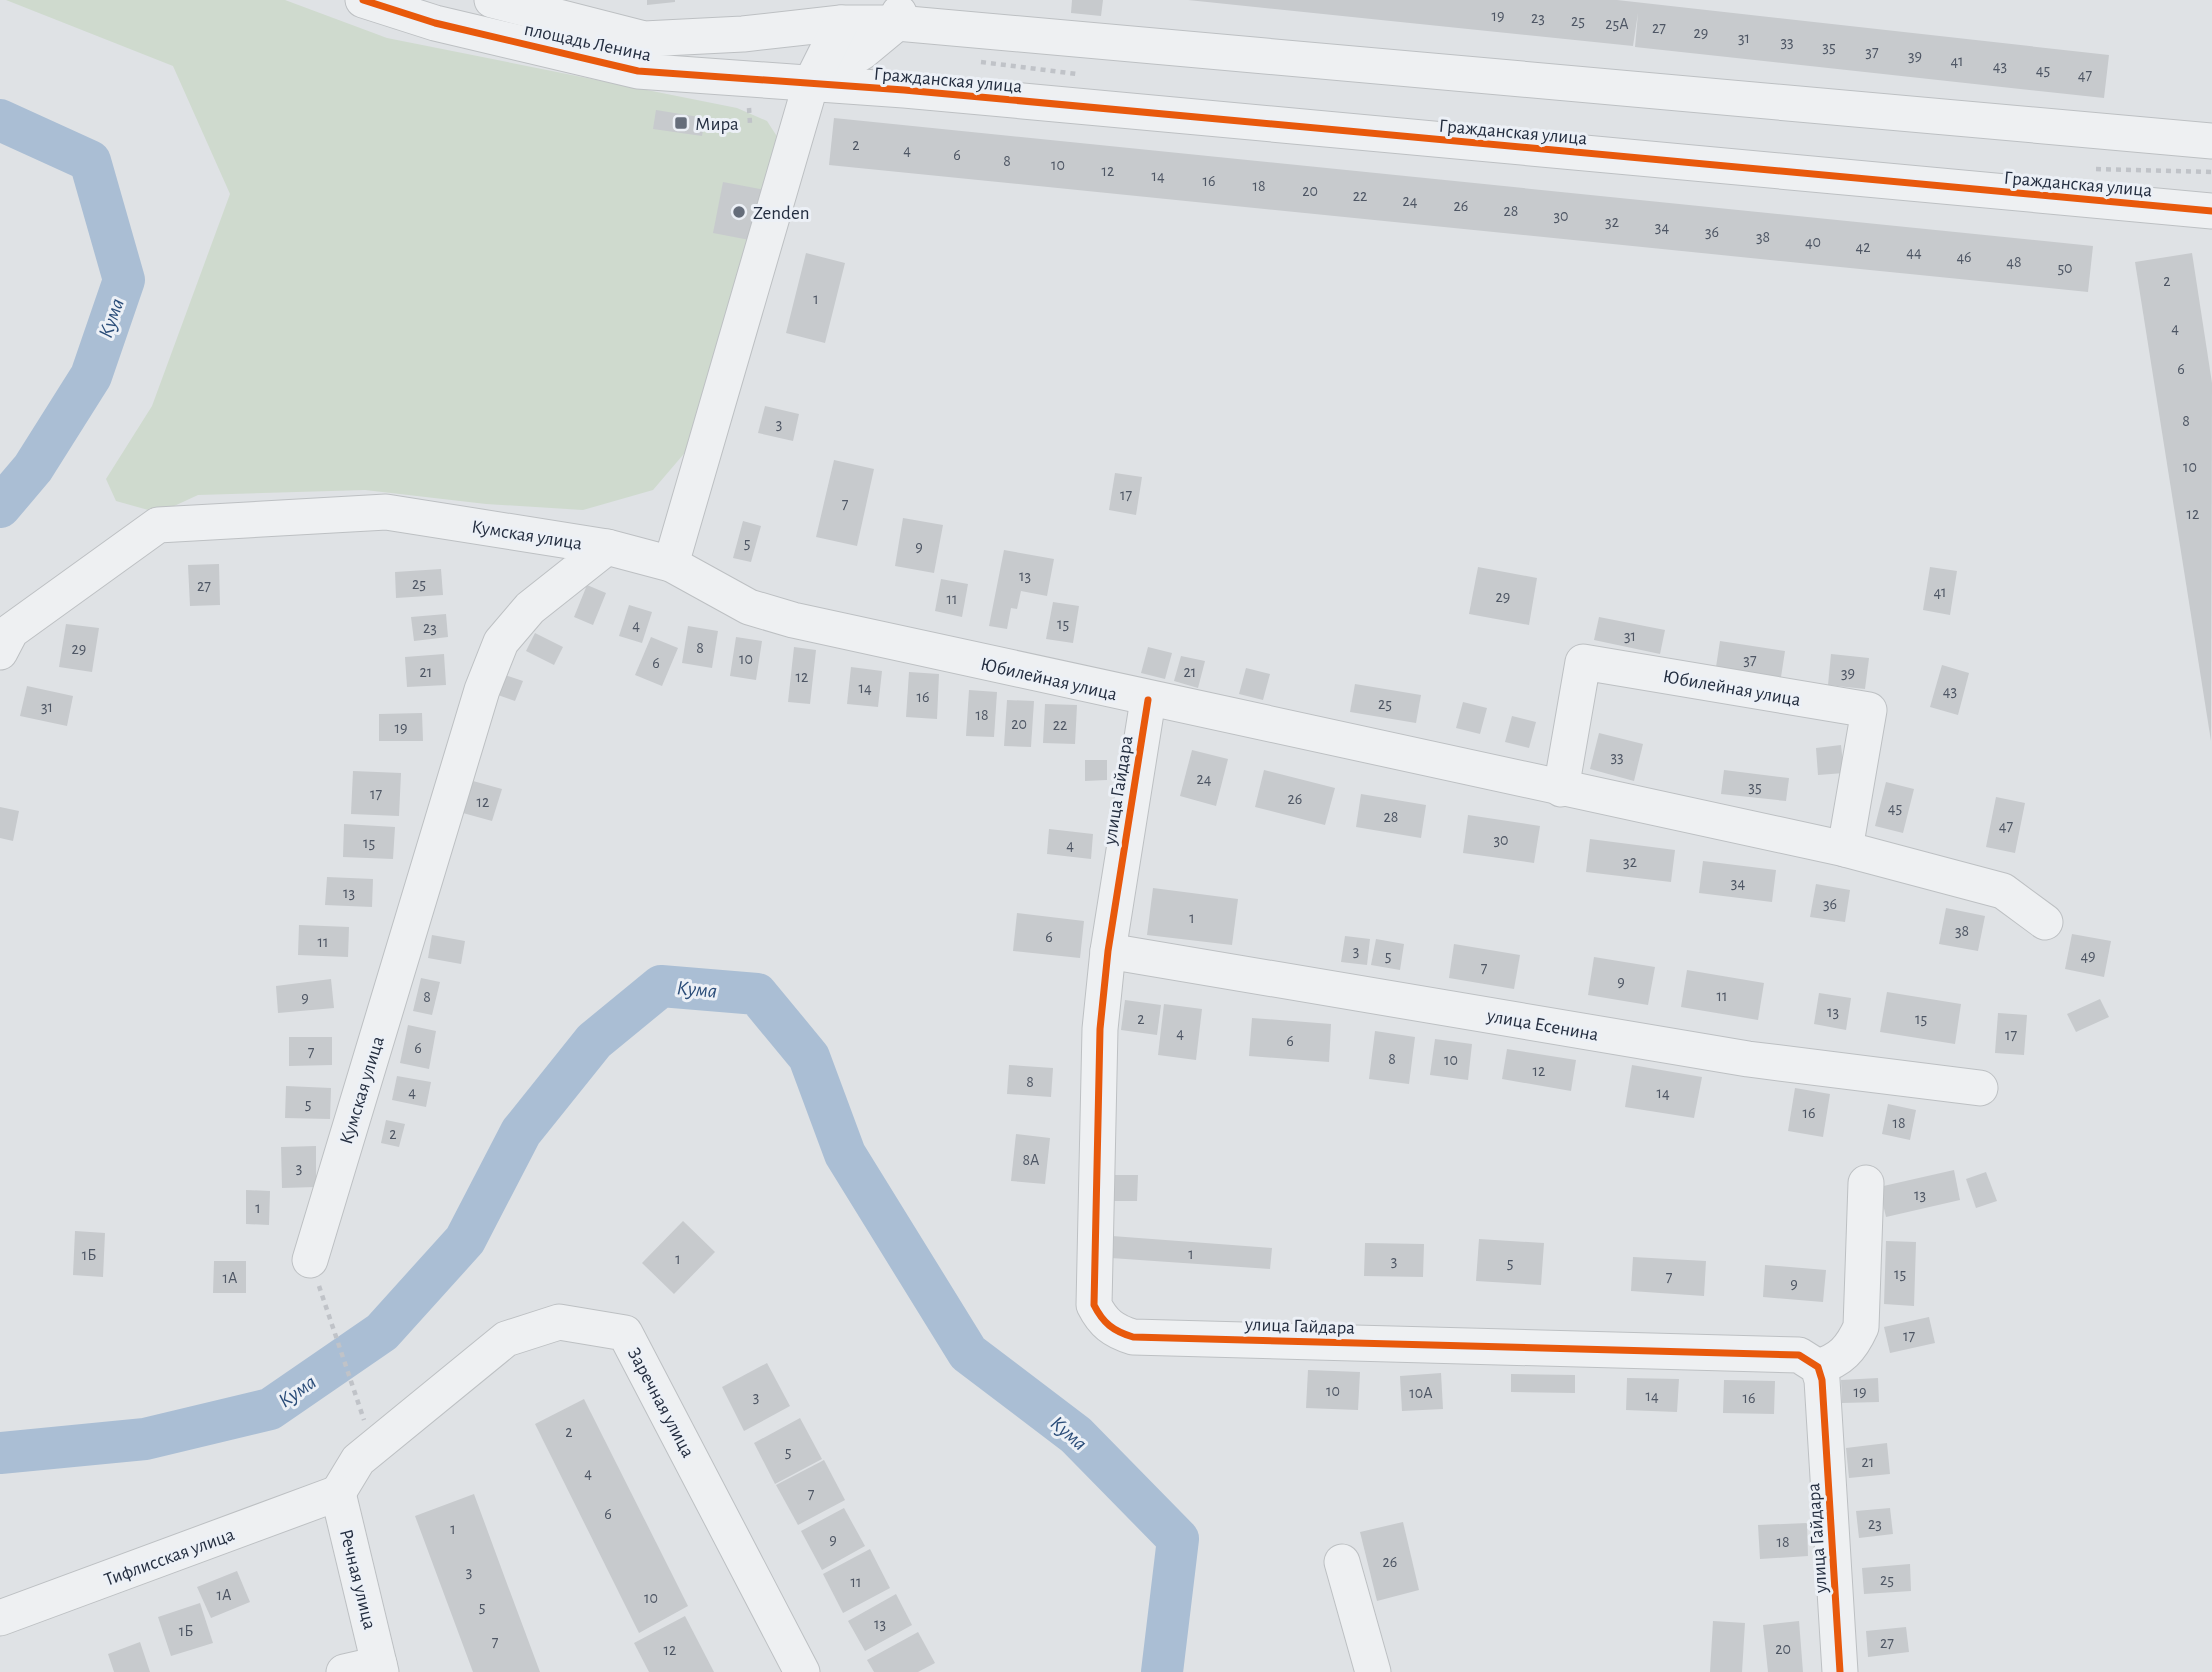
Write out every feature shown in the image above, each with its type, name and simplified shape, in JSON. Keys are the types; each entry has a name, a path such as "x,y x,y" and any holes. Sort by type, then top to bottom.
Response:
{"street":[{"name":"площадь Ленина","path":"363,0 435,23 638,71 811,83"},
{"name":"площадь Ленина","path":"492,0 644,39 743,34 837,11"},
{"path":"671,564 811,83 837,11 899,11 2212,141"},
{"path":"811,83 862,52 899,11"},
{"name":"Гражданская улица","path":"811,83 2212,211"},
{"name":"Кумская улица","path":"0,652 11,631 158,525 386,512 607,547"},
{"name":"Юбилейная улица","path":"607,547 671,564 750,607 793,620 1148,700 1845,849 2003,891 2045,922"},
{"name":"Кумская улица","path":"310,1260 482,690 501,642 530,608 607,547"},
{"name":"Юбилейная улица","path":"1562,789 1583,662 1869,709 1845,849"},
{"name":"улица Гайдара","path":"1148,700 1108,951 1100,1029 1094,1305 1101,1319 1116,1332 1133,1336 1799,1355 1818,1367 1822,1380 1840,1672"},
{"name":"улица Есенина","path":"1108,951 1748,1059 1980,1088"},
{"path":"1818,1367 1836,1362 1854,1344 1861,1327 1866,1183"},
{"name":"Заречная улица","path":"338,1493 358,1460 506,1339 559,1322 625,1333 802,1672"},
{"name":"Тифлисская улица","path":"0,1618 338,1493"},
{"name":"Речная улица","path":"338,1493 380,1668 344,1672"},
{"path":"1342,1562 1373,1672"}],"path":[{"path":"310,1260 373,1448"}],"shaded area":[{"path":"6,0 285,0 387,38 737,108 767,121 778,138 694,442 653,490 583,510 486,504 365,490 198,495 159,513 116,501 106,479 152,406 230,194 173,66"}],"building":[{"path":"647,0 675,0 675,2 647,5"},
{"path":"1072,0 1103,0 1101,16 1071,13"},
{"path":"1188,0 1617,0 2109,55 2104,98 1635,47 1638,13 1633,46"},
{"path":"656,110 705,118 702,136 653,129"},
{"path":"834,118 2093,246 2088,292 829,165"},
{"name":"Zenden","path":"723,182 765,190 755,241 713,233"},
{"path":"806,253 845,263 825,343 786,333"},
{"path":"2192,253 2212,383 2211,741 2135,262"},
{"path":"765,406 799,414 793,441 758,433"},
{"path":"834,460 874,469 857,546 816,537"},
{"path":"1115,473 1142,477 1136,515 1109,510"},
{"path":"903,518 943,525 934,573 895,566"},
{"path":"743,521 761,526 751,562 733,558"},
{"path":"1004,550 1054,559 1047,596 1021,591 1017,609 1011,608 1007,629 989,626"},
{"path":"219,564 220,605 190,606 188,565"},
{"path":"1478,567 1537,578 1529,625 1469,614"},
{"path":"1930,567 1957,571 1950,615 1923,610"},
{"path":"441,569 443,595 396,598 395,572"},
{"path":"941,579 968,584 962,617 935,611"},
{"path":"587,585 606,593 593,625 574,617"},
{"path":"1053,602 1079,606 1073,643 1046,639"},
{"path":"629,605 652,612 642,643 619,636"},
{"path":"446,614 448,637 414,641 411,617"},
{"path":"1599,617 1665,630 1660,654 1594,640"},
{"path":"66,624 99,628 92,672 59,667"},
{"path":"688,626 718,631 712,668 682,663"},
{"path":"535,633 563,647 554,665 526,651"},
{"path":"651,637 678,648 662,686 635,675"},
{"path":"736,637 762,641 756,680 730,676"},
{"path":"1720,641 1785,651 1781,677 1716,667"},
{"path":"794,647 816,650 810,704 788,702"},
{"path":"1148,647 1172,653 1165,679 1141,673"},
{"path":"444,654 446,685 407,687 405,657"},
{"path":"1831,654 1869,658 1865,689 1828,685"},
{"path":"1181,656 1205,661 1198,688 1174,681"},
{"path":"1942,665 1969,673 1958,715 1930,707"},
{"path":"851,667 882,671 878,707 847,704"},
{"path":"1246,668 1270,674 1263,700 1239,694"},
{"path":"909,672 939,674 937,719 906,717"},
{"path":"505,675 523,681 515,701 498,695"},
{"path":"1355,684 1421,695 1416,723 1350,712"},
{"path":"27,686 73,696 67,726 20,716"},
{"path":"969,690 997,692 994,737 966,736"},
{"path":"1007,700 1034,701 1031,747 1004,746"},
{"path":"1463,702 1487,708 1480,734 1456,728"},
{"path":"1045,704 1077,705 1075,744 1043,743"},
{"path":"422,713 423,741 379,741 379,714"},
{"path":"1512,716 1536,722 1529,748 1505,742"},
{"path":"1599,733 1643,744 1634,781 1590,769"},
{"path":"1841,745 1844,773 1818,775 1816,748"},
{"path":"1192,750 1228,759 1216,806 1180,796"},
{"path":"1085,760 1107,760 1107,780 1085,781"},
{"path":"1264,770 1335,788 1325,825 1255,807"},
{"path":"1724,770 1789,778 1786,801 1721,794"},
{"path":"353,771 401,773 399,816 351,814"},
{"path":"473,781 502,789 492,821 463,813"},
{"path":"1886,782 1914,789 1903,833 1875,826"},
{"path":"1361,794 1426,805 1421,838 1356,827"},
{"path":"1996,797 2025,803 2015,853 1986,847"},
{"path":"0,807 19,811 13,841 0,838"},
{"path":"1468,815 1540,826 1534,863 1463,853"},
{"path":"344,824 395,827 393,859 343,857"},
{"path":"1049,829 1093,834 1091,859 1047,854"},
{"path":"1590,839 1675,850 1671,882 1586,872"},
{"path":"1703,861 1776,870 1772,902 1699,893"},
{"path":"327,877 373,879 372,907 325,905"},
{"path":"1816,884 1850,890 1845,922 1810,917"},
{"path":"1153,888 1238,899 1232,945 1147,935"},
{"path":"1946,908 1985,916 1978,951 1939,944"},
{"path":"1017,913 1084,921 1080,958 1013,951"},
{"path":"299,925 349,927 348,957 298,955"},
{"path":"2072,934 2111,941 2104,977 2065,969"},
{"path":"432,935 465,941 461,964 428,958"},
{"path":"1345,936 1370,939 1367,965 1341,962"},
{"path":"1376,939 1404,944 1400,970 1371,965"},
{"path":"1454,944 1520,955 1514,989 1449,978"},
{"path":"1594,957 1655,967 1648,1005 1588,995"},
{"path":"1687,970 1764,983 1758,1020 1681,1007"},
{"path":"421,978 440,982 432,1015 413,1011"},
{"path":"331,979 334,1008 278,1013 276,986"},
{"path":"1887,992 1961,1004 1955,1044 1880,1032"},
{"path":"1819,993 1851,998 1846,1030 1814,1024"},
{"path":"2100,999 2109,1017 2076,1032 2067,1014"},
{"path":"1125,1000 1161,1005 1157,1035 1121,1030"},
{"path":"1164,1004 1202,1009 1196,1060 1158,1055"},
{"path":"1998,1013 2027,1015 2024,1055 1995,1053"},
{"path":"1252,1018 1331,1024 1329,1062 1249,1056"},
{"path":"408,1025 436,1031 429,1069 400,1063"},
{"path":"1375,1031 1415,1037 1409,1084 1369,1079"},
{"path":"289,1037 332,1037 332,1065 289,1066"},
{"path":"1435,1039 1472,1044 1468,1080 1430,1075"},
{"path":"1507,1049 1576,1060 1571,1091 1502,1079"},
{"path":"1009,1065 1053,1068 1051,1097 1007,1094"},
{"path":"1632,1065 1702,1077 1694,1118 1625,1107"},
{"path":"397,1076 431,1082 426,1107 392,1100"},
{"path":"286,1086 331,1088 330,1119 285,1118"},
{"path":"1795,1088 1830,1094 1823,1137 1788,1131"},
{"path":"1888,1104 1916,1110 1910,1140 1882,1134"},
{"path":"386,1120 405,1124 399,1147 381,1143"},
{"path":"1016,1134 1050,1138 1045,1184 1011,1181"},
{"path":"316,1146 316,1187 282,1188 281,1147"},
{"path":"1954,1170 1960,1200 1886,1217 1879,1187"},
{"path":"1986,1172 1997,1201 1976,1208 1966,1179"},
{"path":"1109,1175 1138,1175 1137,1201 1108,1201"},
{"path":"246,1190 270,1191 269,1225 246,1224"},
{"path":"683,1221 715,1252 674,1294 642,1263"},
{"path":"75,1231 105,1233 103,1277 73,1275"},
{"path":"1112,1236 1272,1248 1270,1269 1111,1258"},
{"path":"1479,1239 1544,1243 1541,1285 1476,1281"},
{"path":"1886,1241 1916,1242 1914,1306 1884,1304"},
{"path":"1365,1243 1424,1244 1423,1277 1364,1276"},
{"path":"1633,1257 1706,1261 1704,1296 1631,1291"},
{"path":"214,1261 246,1261 246,1293 213,1293"},
{"path":"1765,1265 1826,1270 1823,1302 1763,1297"},
{"path":"1929,1317 1935,1343 1890,1353 1884,1327"},
{"path":"767,1363 790,1406 744,1431 722,1387"},
{"path":"1308,1370 1360,1372 1358,1410 1306,1408"},
{"path":"1441,1373 1443,1409 1402,1411 1400,1376"},
{"path":"1511,1374 1575,1375 1575,1393 1511,1392"},
{"path":"1627,1378 1679,1379 1677,1412 1626,1410"},
{"path":"1878,1378 1879,1402 1842,1403 1841,1380"},
{"path":"1724,1380 1775,1381 1774,1414 1723,1413"},
{"path":"584,1399 688,1606 639,1633 535,1424"},
{"path":"800,1418 822,1459 775,1484 754,1443"},
{"path":"1887,1443 1890,1474 1849,1478 1846,1448"},
{"path":"824,1460 845,1500 798,1525 776,1485"},
{"path":"474,1494 540,1672 473,1672 415,1516"},
{"path":"844,1508 865,1546 822,1570 801,1531"},
{"path":"1890,1508 1893,1534 1859,1538 1856,1511"},
{"path":"1403,1522 1419,1590 1377,1601 1360,1532"},
{"path":"1807,1523 1808,1556 1760,1559 1758,1525"},
{"path":"870,1549 890,1588 843,1613 823,1574"},
{"path":"1910,1564 1911,1591 1864,1594 1862,1568"},
{"path":"237,1571 250,1602 211,1618 197,1587"},
{"path":"896,1594 912,1625 865,1651 848,1621"},
{"path":"200,1603 213,1643 171,1656 158,1617"},
{"path":"685,1616 714,1672 649,1672 634,1643"},
{"path":"1713,1621 1745,1623 1742,1672 1710,1672"},
{"path":"1799,1621 1803,1672 1768,1672 1763,1625"},
{"path":"1906,1627 1909,1652 1868,1657 1866,1631"},
{"path":"918,1632 935,1663 918,1672 874,1672 867,1660"},
{"path":"140,1642 150,1672 114,1672 108,1654"}],"waterway":[{"name":"Кума","path":"0,120 90,161 124,280 91,376 33,468 0,507"},
{"name":"Кума","path":"0,1453 145,1439 270,1409 382,1332 465,1240 521,1132 594,1041 661,986 757,994 809,1057 845,1154 968,1353 1076,1435 1178,1539 1162,1672"}],"cycle path":[{"path":"363,0 435,23 638,71 904,90 2212,211"},
{"path":"1148,700 1108,951 1100,1029 1094,1305 1101,1317 1109,1326 1133,1337 1799,1355 1818,1367 1822,1380 1840,1672"}],"place":[{"name":"Мира","path":"681,123"},
{"name":"Zenden","path":"739,212"}]}
